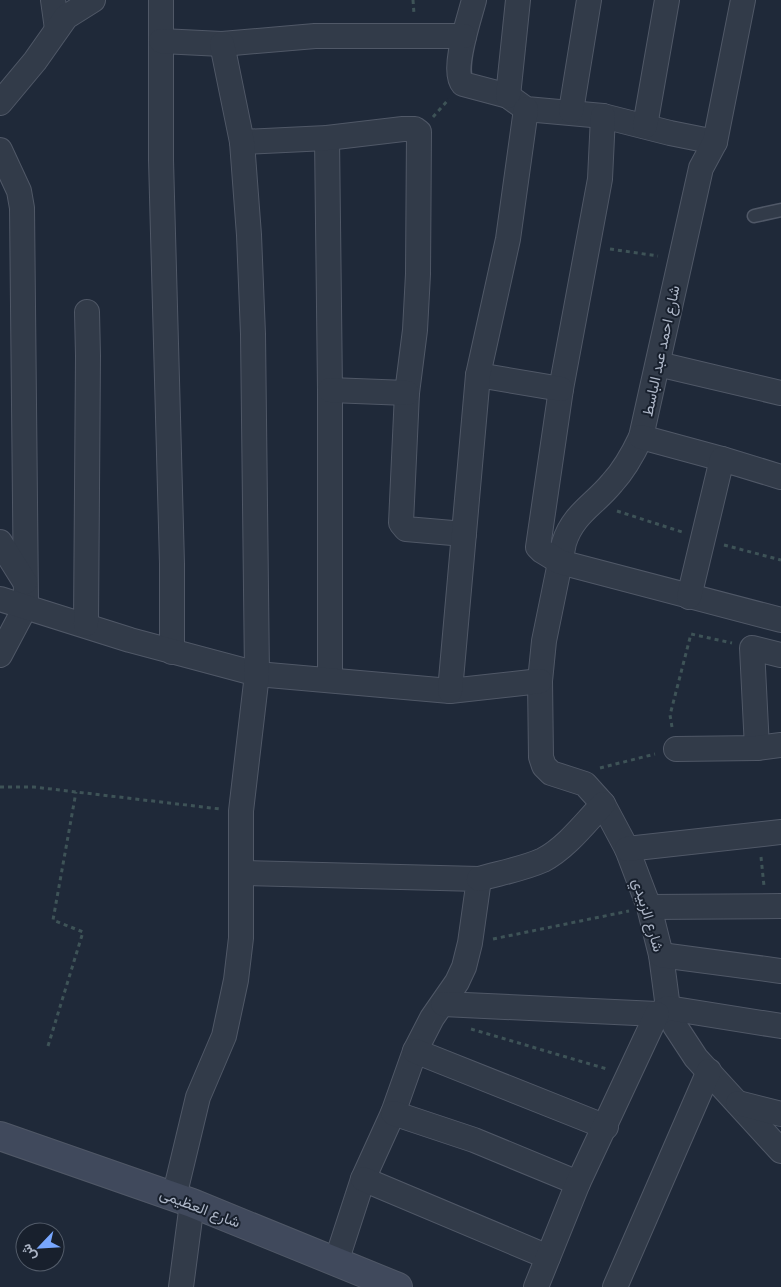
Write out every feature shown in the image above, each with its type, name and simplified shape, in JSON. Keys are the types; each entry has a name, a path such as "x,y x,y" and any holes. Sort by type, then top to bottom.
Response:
{"street":[{"path":"53,0 57,29"},
{"path":"0,103 35,61 66,17 93,0"},
{"path":"161,0 161,160 172,564 172,652"},
{"path":"474,0 464,36 459,68 460,80 463,84 517,102 603,116 715,142"},
{"path":"450,691 478,375 508,239 517,102 518,0"},
{"path":"571,111 589,0"},
{"path":"644,126 668,0"},
{"name":"شارع احمد عبد الباسط","path":"540,681 549,609 568,530 576,518 612,484 629,462 642,437 701,168 715,142 743,0"},
{"path":"161,41 222,44 315,36 464,36"},
{"path":"181,1287 183,1200 198,1097 224,1036 236,980 241,938 243,874 241,811 257,674 253,334 242,142 222,44"},
{"path":"603,116 600,179 561,389 538,543 539,550 560,562 781,620"},
{"path":"242,142 326,138 403,129 415,129 419,132 418,274 415,330 407,393 401,523 406,529 464,534"},
{"path":"326,138 330,390 330,680"},
{"path":"0,150 19,192 22,208 26,606 0,655"},
{"path":"86,624 87,312"},
{"path":"658,364 781,393"},
{"path":"478,375 561,389"},
{"path":"330,390 407,393"},
{"path":"642,437 781,477"},
{"path":"689,597 722,459"},
{"path":"2,549 25,582"},
{"path":"0,599 172,652 257,674 450,691 540,681"},
{"path":"757,748 752,648 781,654"},
{"name":"شارع الزبيدي","path":"540,681 541,757 544,766 551,773 560,777 574,779 585,784 603,804 626,849 649,907 661,955 663,1011 684,1043 781,1151"},
{"path":"676,749 757,748 781,745"},
{"path":"243,874 479,879 543,860 559,849 603,804"},
{"path":"626,849 770,833"},
{"path":"336,1262 363,1179 393,1113 415,1051 432,1018 457,982 470,943 479,879"},
{"path":"649,907 774,906"},
{"path":"661,955 781,971"},
{"path":"443,1004 663,1011 781,1026"},
{"path":"536,1287 578,1183 663,1011"},
{"path":"415,1051 606,1126"},
{"path":"615,1287 709,1071"},
{"path":"738,1102 781,1114"},
{"path":"393,1113 474,1140 578,1183"},
{"name":"شارع العظيمى","path":"0,1136 183,1200 336,1262 385,1285"},
{"path":"363,1179 548,1257"}],"lane":[{"path":"754,216 781,210"}],"path":[{"path":"419,132 463,84"},
{"path":"587,245 681,260"},
{"path":"592,503 703,539 781,560"},
{"path":"599,768 676,749 670,715 691,634 752,648"},
{"path":"0,787 34,786 241,811"},
{"path":"48,1046 83,932 53,920 76,792"},
{"path":"770,833 774,906"},
{"path":"470,943 649,907"},
{"path":"470,1029 630,1075"}]}
